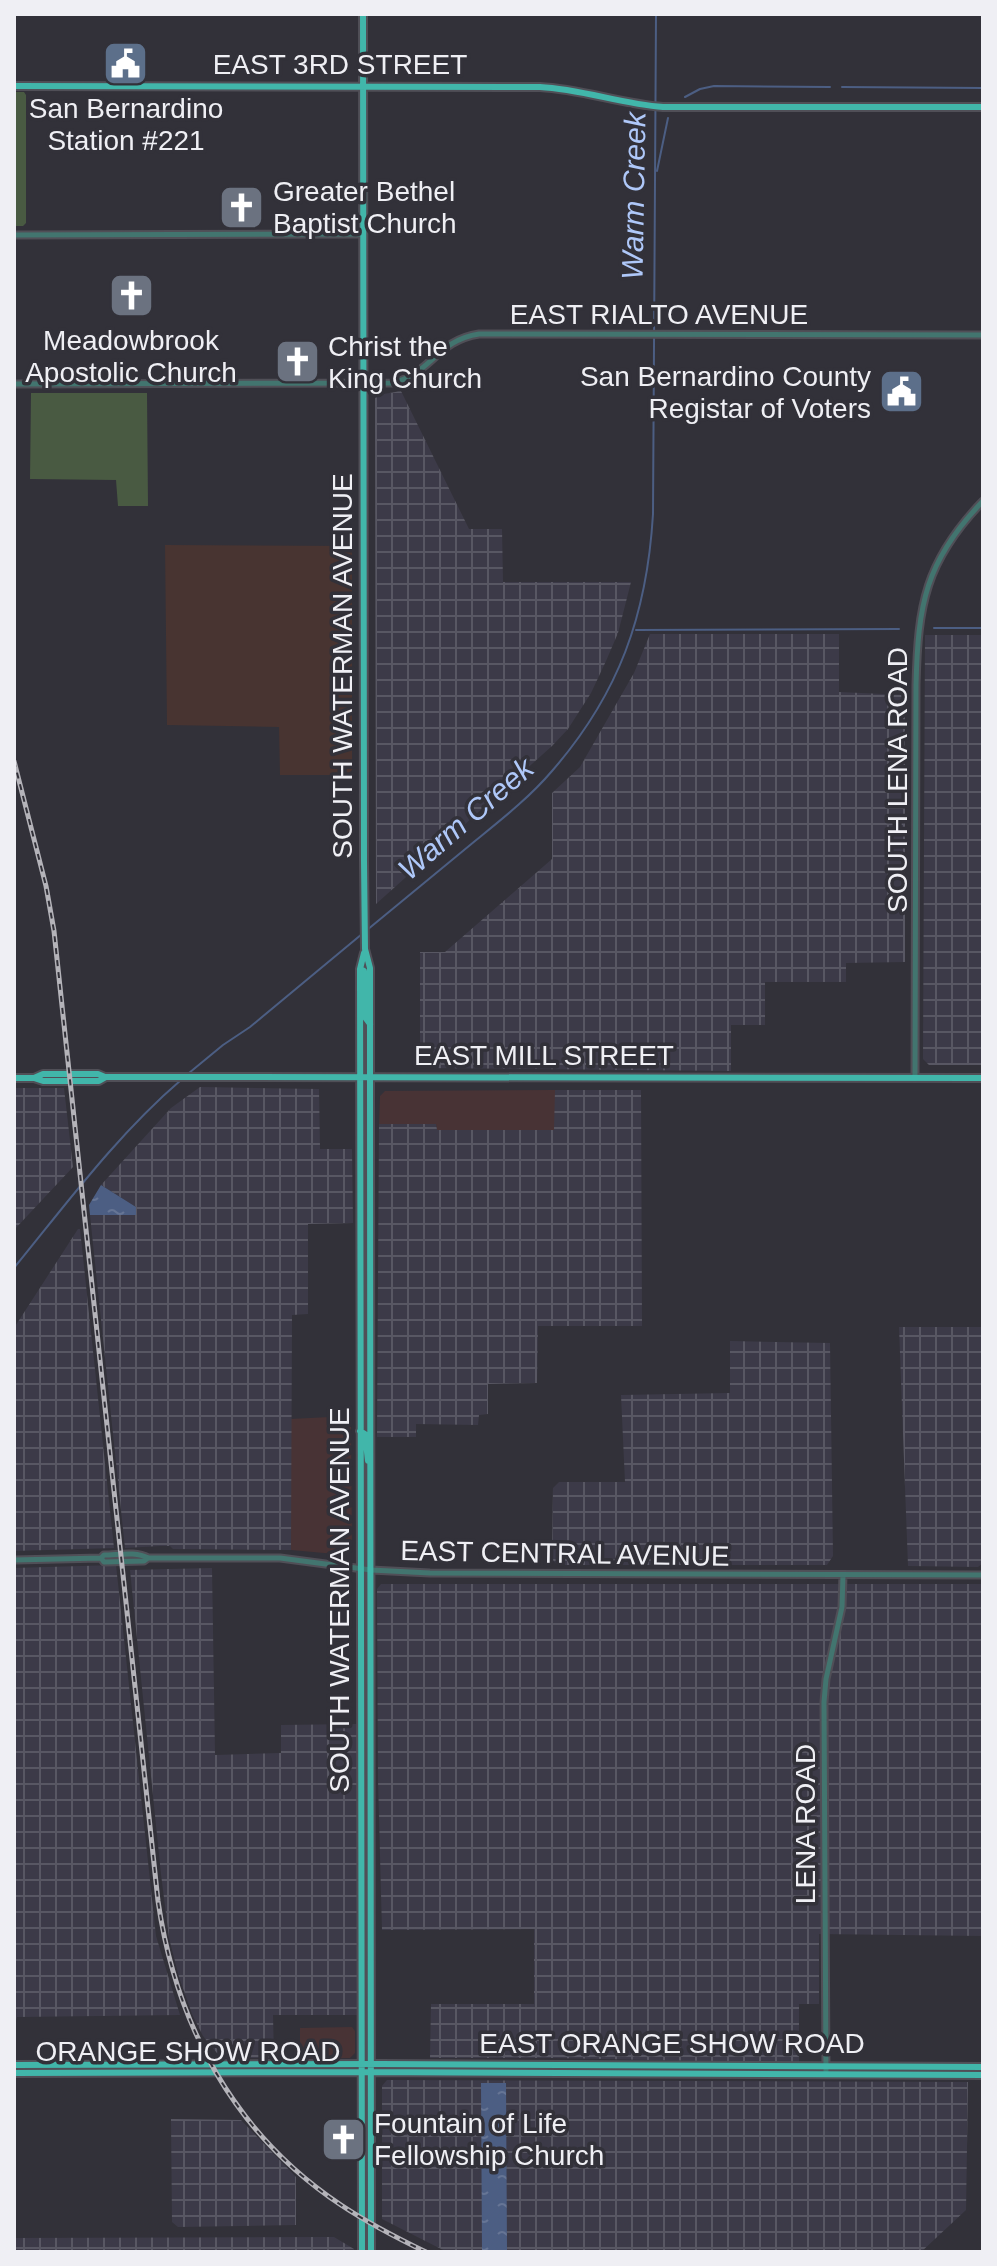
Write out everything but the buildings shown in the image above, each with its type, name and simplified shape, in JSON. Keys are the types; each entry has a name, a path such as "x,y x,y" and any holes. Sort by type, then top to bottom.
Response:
{"main road":[{"name":"SOUTH WATERMAN AVENUE","path":"362,2252 360,969 365,949 363,14"},
{"name":"EAST 3RD STREET","path":"14,86 557,88 663,107 983,107"},
{"name":"SOUTH WATERMAN AVENUE","path":"365,949 370,968 371,2252"},
{"path":"360,969 364,971 364,1016 370,1024"},
{"name":"EAST MILL STREET","path":"14,1078 69,1073 106,1077 983,1078"},
{"path":"360,1431 365,1434 365,1450 371,1472"},
{"name":"EAST ORANGE SHOW ROAD","path":"361,2068 371,2064 531,2065 983,2075"},
{"name":"ORANGE SHOW ROAD","path":"14,2065 361,2068"},
{"path":"531,2065 531,2073"},
{"name":"EAST ORANGE SHOW ROAD","path":"894,2071 983,2067"},
{"name":"EAST ORANGE SHOW ROAD","path":"361,2068 371,2073 826,2070"},
{"name":"ORANGE SHOW ROAD","path":"14,2073 361,2068"}],"street":[{"path":"14,235 363,234"},
{"name":"EAST RIALTO AVENUE","path":"14,384 383,384 402,381 421,370 448,344 471,335 983,335"},
{"name":"SOUTH LENA ROAD","path":"915,1078 917,635 926,588 934,568 960,526 983,501"},
{"name":"EAST CENTRAL AVENUE","path":"14,1560 101,1558 104,1555 280,1558 371,1570 451,1574 983,1575"},
{"name":"LENA ROAD","path":"826,2070 824,1702 828,1667 842,1607 843,1575"}],"shaded area":[{"path":"401,391 469,529 502,529 503,582 631,582 618,633 606,661 591,693 568,729 376,904 375,398"},
{"path":"165,545 352,546 352,770 347,775 280,775 279,727 167,725"},
{"path":"650,634 839,634 839,692 905,695 905,962 846,963 846,982 765,982 765,1025 731,1025 731,1071 420,1068 420,952 445,952 552,859 552,793 580,767 634,673"},
{"path":"925,635 983,635 983,1065 929,1065 923,1059"},
{"path":"200,1087 319,1089 320,1149 352,1149 353,1223 308,1224 308,1314 292,1315 291,1550 173,1549 170,1546 125,1548 90,1215 136,1215 136,1207 101,1185 171,1108"},
{"path":"14,1088 64,1088 73,1167 14,1230"},
{"path":"555,1090 555,1130 437,1130 436,1124 379,1124 380,1096 385,1091"},
{"path":"555,1090 641,1090 642,1326 538,1326 537,1383 488,1384 488,1414 479,1415 478,1425 416,1424 416,1437 377,1437 379,1124 436,1124 437,1130 554,1130"},
{"path":"78,1229 114,1548 14,1551 14,1328"},
{"path":"899,1327 983,1327 983,1563 978,1567 908,1566"},
{"path":"730,1341 830,1343 833,1556 827,1565 557,1565 552,1559 553,1488 559,1482 625,1482 621,1395 730,1393"},
{"path":"330,1417 332,1426 351,1426 352,1549 346,1555 291,1550 290,1419"},
{"path":"116,1565 156,1936 180,2015 17,2017 14,2029 14,1568"},
{"path":"212,1568 215,1755 281,1753 281,1725 357,1724 357,2015 273,2015 274,2058 221,2058 203,2036 192,2014 169,1938 130,1570"},
{"path":"381,1584 983,1584 983,1936 819,1934 819,2004 799,2004 799,2063 430,2058 431,2004 534,2004 534,1929 382,1930 377,1589"},
{"path":"352,2027 355,2031 355,2053 350,2058 300,2059 300,2028"},
{"path":"387,2080 968,2082 966,2210 921,2252 447,2252 382,2219 382,2086"},
{"path":"171,2119 241,2120 296,2177 296,2225 178,2227 172,2222"},
{"path":"334,2237 354,2252 14,2252 14,2238"}],"green space":[{"path":"14,92 24,92 26,223 14,226"},
{"path":"31,393 147,393 148,506 118,506 116,480 30,479"}],"water":[{"path":"101,1185 136,1207 136,1215 90,1215 89,1205"},
{"path":"481,2083 506,2083 507,2252 482,2252"}],"waterway":[{"name":"Warm Creek","path":"367,930 515,808 552,771 595,713 612,682 636,619 650,551 653,514 656,14"},
{"path":"685,97 714,86 830,87"},
{"path":"842,87 983,88"},
{"path":"657,171 668,118"},
{"path":"934,628 983,628"},
{"path":"636,630 899,629"},
{"name":"Warm Creek","path":"189,1073 362,934"},
{"name":"Warm Creek","path":"14,1268 135,1123 181,1080"}],"railway":[{"path":"14,761 46,886 54,931 158,1901 179,1991 216,2073 270,2145 303,2177 341,2205 426,2252"}],"place":[{"name":"San Bernardino Station #221","path":"126,63"},
{"name":"Greater Bethel Baptist Church","path":"242,207"},
{"name":"Meadowbrook Apostolic Church","path":"131,296"},
{"name":"Christ the King Church","path":"297,362"},
{"name":"San Bernardino County Registar of Voters","path":"902,392"},
{"name":"Fountain of Life Fellowship Church","path":"343,2139"}]}
